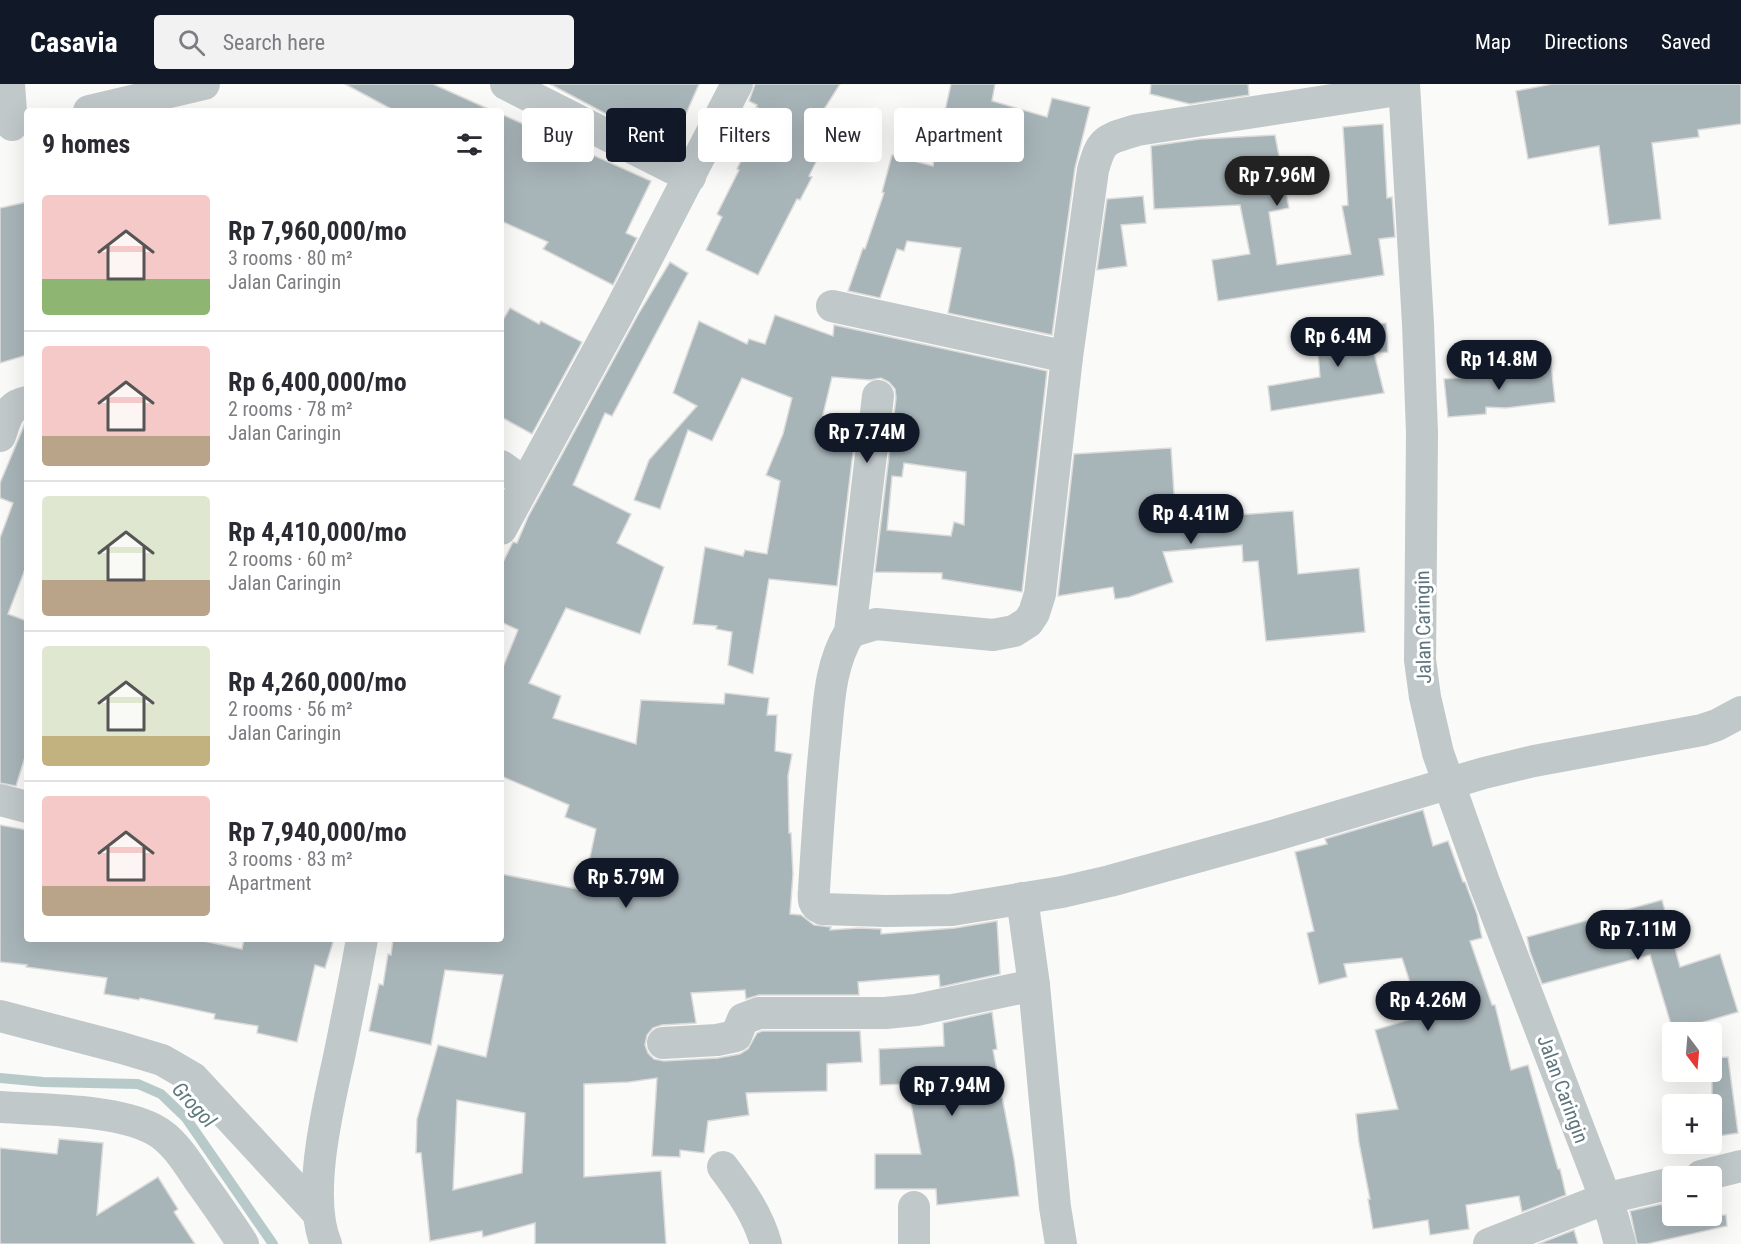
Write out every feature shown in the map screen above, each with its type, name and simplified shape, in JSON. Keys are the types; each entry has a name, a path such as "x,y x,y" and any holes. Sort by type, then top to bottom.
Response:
{"street":[{"path":"9,84 13,124"},
{"path":"102,108 204,84"},
{"path":"506,84 690,177"},
{"path":"504,516 513,475 602,344 737,84"},
{"path":"850,632 876,624 993,635 1014,631 1028,622 1034,613 1040,594 1068,357 1093,170 1099,148 1111,138 1137,130 1404,87"},
{"name":"Jalan Caringin","path":"1404,87 1418,324 1421,422 1420,660 1425,697 1438,753 1484,882 1613,1218 1620,1244"},
{"path":"832,306 1068,357"},
{"path":"878,396 850,632 841,646 832,676 813,902 822,909 952,910 1062,892 1269,837 1450,782 1534,761 1702,730 1741,712"},
{"path":"0,436 9,411 24,402"},
{"path":"0,800 24,806"},
{"path":"1022,898 1035,985 1054,1196 1061,1244"},
{"path":"326,1244 318,1213 317,1193 327,1114 361,942"},
{"path":"663,1043 717,1040 736,1036 743,1019 759,1013 885,1013 916,1010 1035,985"},
{"path":"0,1017 162,1060 193,1078 318,1213"},
{"path":"0,1107 106,1115 131,1120 155,1130 184,1159 243,1244"},
{"path":"1722,1171 1741,1166"},
{"path":"723,1167 748,1201 763,1232 766,1244"},
{"path":"1489,1244 1605,1199 1662,1185"},
{"path":"914,1207 914,1244"}],"building":[{"path":"345,84 433,84 486,108 389,108"},
{"path":"550,84 699,84 686,114 686,108 606,108 606,114"},
{"path":"755,84 840,84 825,108 804,108 804,162 816,162 809,176 812,177 800,200 797,199 758,275 706,250 722,217 717,214 739,170 737,169 740,162 792,162 792,108 758,108 749,101"},
{"path":"951,84 995,84 992,101 1016,108 946,108"},
{"path":"1151,84 1248,84 1249,95 1190,104 1150,94"},
{"path":"1552,84 1741,84 1741,124 1698,130 1699,137 1652,143 1661,219 1609,225 1599,146 1528,159 1516,91"},
{"path":"1052,98 1090,107 1075,168 1052,335 948,313 961,248 907,241 904,251 897,249 880,298 848,291 884,193 882,192 892,155 894,162 918,162 933,166 934,162 1024,162 1024,110 1047,117"},
{"path":"504,115 522,123 522,162 594,162 594,156 651,181 626,233 637,238 613,285 543,249 548,242 504,222"},
{"path":"1383,124 1387,198 1392,197 1395,237 1379,239 1384,275 1218,301 1212,260 1250,254 1240,205 1154,209 1151,146 1200,139 1275,135 1289,208 1269,212 1277,265 1351,254 1342,206 1348,205 1343,127"},
{"path":"1143,196 1146,223 1121,225 1127,266 1097,270 1107,199"},
{"path":"24,203 24,356 0,363 0,208"},
{"path":"670,262 688,273 612,416 605,413 573,485 631,514 617,543 664,567 640,634 566,608 529,683 561,696 553,718 636,744 641,700 724,704 725,693 769,698 767,715 777,715 775,751 792,754 788,776 789,833 791,833 793,874 790,914 801,915 814,925 831,927 830,930 881,929 881,934 955,928 997,921 1000,974 940,987 939,975 858,982 859,995 759,995 746,999 745,990 691,993 696,1023 662,1025 653,1028 647,1035 645,1045 648,1053 654,1059 664,1061 718,1058 740,1054 748,1049 757,1033 762,1031 860,1031 862,1062 827,1064 827,1091 746,1093 749,1115 708,1121 704,1153 680,1150 680,1157 652,1156 657,1078 584,1084 584,1177 661,1171 666,1244 535,1244 535,1223 483,1237 482,1231 430,1241 421,1153 416,1153 417,1119 438,1045 486,1057 503,975 445,970 431,1045 369,1031 379,984 383,985 388,954 391,955 393,942 504,942 504,875 583,890 596,829 565,817 569,805 504,777 504,665 518,630 504,623 504,560 513,542 517,543 528,517 639,313","holes":["457,1100 525,1113 522,1173 453,1190"]},
{"path":"510,308 539,324 541,321 582,342 532,434 504,419 504,318"},
{"path":"775,315 833,336 834,325 1047,371 1022,592 942,579 942,573 875,572 896,398 895,389 881,378 870,380 832,377 819,431 855,435 837,586 769,579 753,674 728,665 732,632 716,629 717,626 693,624 705,547 743,556 745,550 767,554 780,481 766,475 783,434 792,398 742,378 712,441 688,430 660,509 634,500 649,460 697,406 673,393 699,321 747,344 749,339 765,344","holes":["904,463 966,472 964,525 954,522 951,536 887,530 892,476 902,477"]},
{"path":"1386,323 1388,352 1374,353 1384,393 1271,411 1268,386 1320,377 1316,329"},
{"path":"1551,364 1555,402 1506,408 1486,407 1486,414 1448,417 1444,379 1498,375 1518,376 1517,368"},
{"path":"24,426 24,572 8,614 24,620 24,761 16,786 0,783 0,538 13,503 0,498 0,483"},
{"path":"1171,448 1175,509 1220,505 1221,516 1293,511 1298,574 1359,568 1365,632 1266,641 1258,561 1243,562 1242,545 1163,552 1173,582 1129,597 1115,599 1113,587 1058,596 1074,454"},
{"path":"1423,810 1433,846 1448,841 1477,914 1482,938 1470,941 1492,1005 1495,1005 1511,1070 1528,1065 1566,1195 1522,1212 1519,1196 1466,1205 1469,1229 1430,1235 1428,1220 1373,1229 1356,1114 1398,1109 1375,1030 1421,1016 1402,958 1344,964 1347,977 1319,984 1307,933 1314,931 1295,852 1327,844 1325,839"},
{"path":"0,825 24,829 24,942 208,942 242,949 243,942 333,942 325,968 315,965 297,1042 257,1033 258,1026 214,1019 215,1014 140,998 139,1000 104,994 107,978 0,962"},
{"path":"1662,900 1680,967 1720,954 1738,1012 1704,1022 1670,1022 1650,955 1542,984 1527,937"},
{"path":"992,1012 997,1049 993,1050 1019,1196 937,1205 936,1189 875,1189 875,1154 921,1154 907,1084 880,1085 879,1049 944,1046 943,1023"},
{"path":"1722,1057 1728,1057 1738,1133 1722,1135 1722,1094 1712,1094 1712,1082 1722,1082"},
{"path":"59,1139 103,1143 97,1215 158,1177 178,1209 174,1212 195,1244 0,1244 0,1148 57,1154"},
{"path":"1662,1204 1662,1226 1722,1226 1722,1215 1726,1215 1727,1226 1647,1244 1637,1244 1630,1211"},
{"path":"1574,1230 1578,1244 1538,1244"}],"waterway":[{"name":"Grogol","path":"0,1078 43,1082 138,1084 161,1094 186,1118 273,1244"}]}
